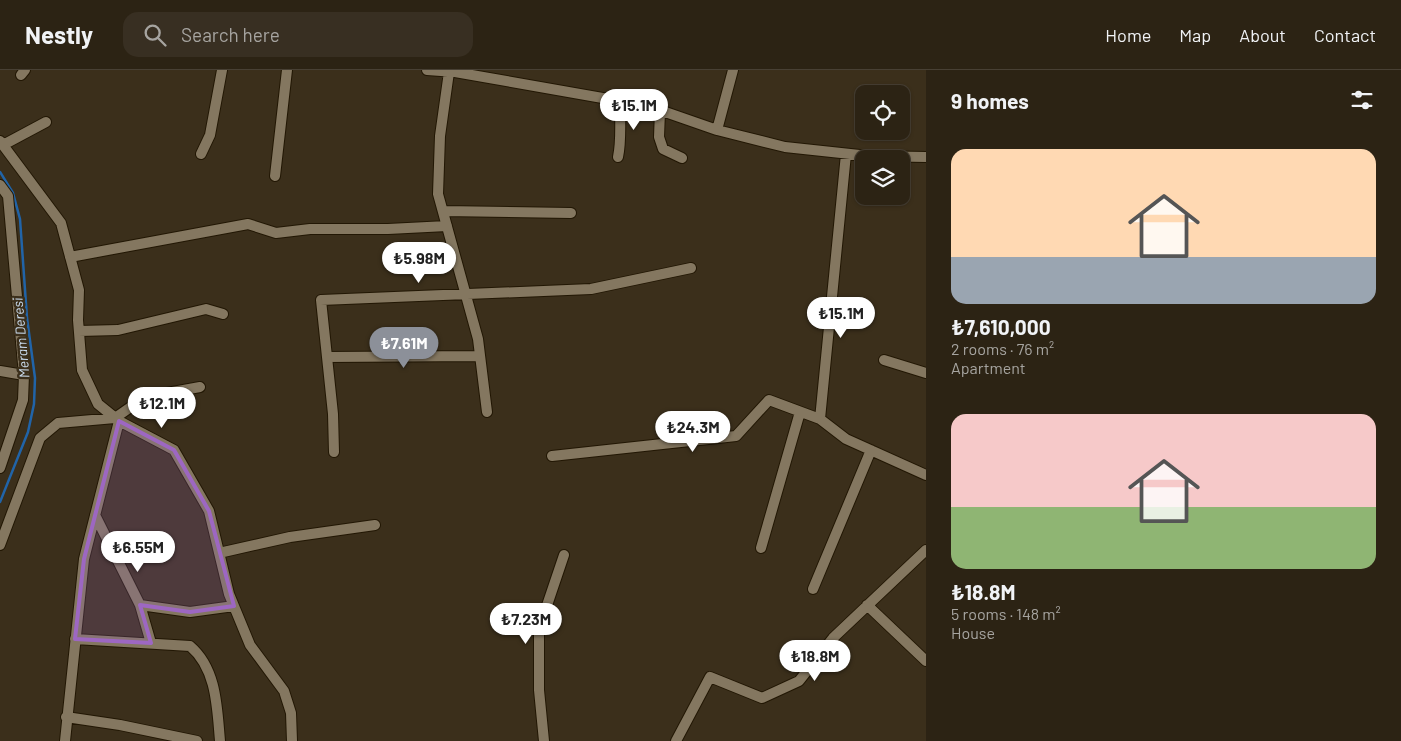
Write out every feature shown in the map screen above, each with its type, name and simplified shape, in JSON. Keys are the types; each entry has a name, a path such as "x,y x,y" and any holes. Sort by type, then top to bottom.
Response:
{"street":[{"path":"201,154 210,136 222,70"},
{"path":"275,176 287,70"},
{"path":"427,70 648,106 717,130 785,147 846,154 926,157"},
{"path":"717,130 733,70"},
{"path":"448,72 440,136 438,194 478,339 487,412"},
{"path":"618,157 622,136 620,127 621,102"},
{"path":"660,111 659,137 663,149 682,158"},
{"path":"46,122 2,143 61,223 79,290 79,331 82,370 98,404 117,419 174,450 209,512 234,606 250,645 284,691 291,713 292,741"},
{"path":"820,419 846,154"},
{"path":"0,185 8,196 24,375 23,400 0,468"},
{"path":"443,211 571,212"},
{"path":"70,257 248,224 276,233 310,228 388,229 447,226"},
{"path":"334,452 333,414 321,300 591,289 691,268"},
{"path":"79,331 118,330 206,309 223,314"},
{"path":"327,357 480,356"},
{"path":"884,360 926,373"},
{"path":"0,371 24,375"},
{"path":"0,545 40,438 58,423 117,419 145,397 200,387"},
{"path":"552,456 736,436 768,400 820,419 846,439 926,476"},
{"path":"761,548 800,412"},
{"path":"65,741 66,716 84,559 117,419"},
{"path":"813,589 871,450"},
{"path":"95,515 140,606 151,643"},
{"path":"219,553 290,537 375,525"},
{"path":"676,741 710,677 762,698 799,681 833,638 926,550"},
{"path":"544,741 539,690 539,629 564,555"},
{"path":"140,606 190,612 234,606"},
{"path":"867,606 926,661"},
{"path":"75,639 190,646 201,656 216,696 220,741"},
{"path":"66,716 197,741"}],"highlighted area":[{"path":"119,421 174,450 209,511 234,606 190,612 140,605 151,643 75,639 84,559"}],"waterway":[{"name":"Meram Deresi","path":"0,172 13,193 20,219 27,318 35,378 34,404 28,432 0,502"}]}
